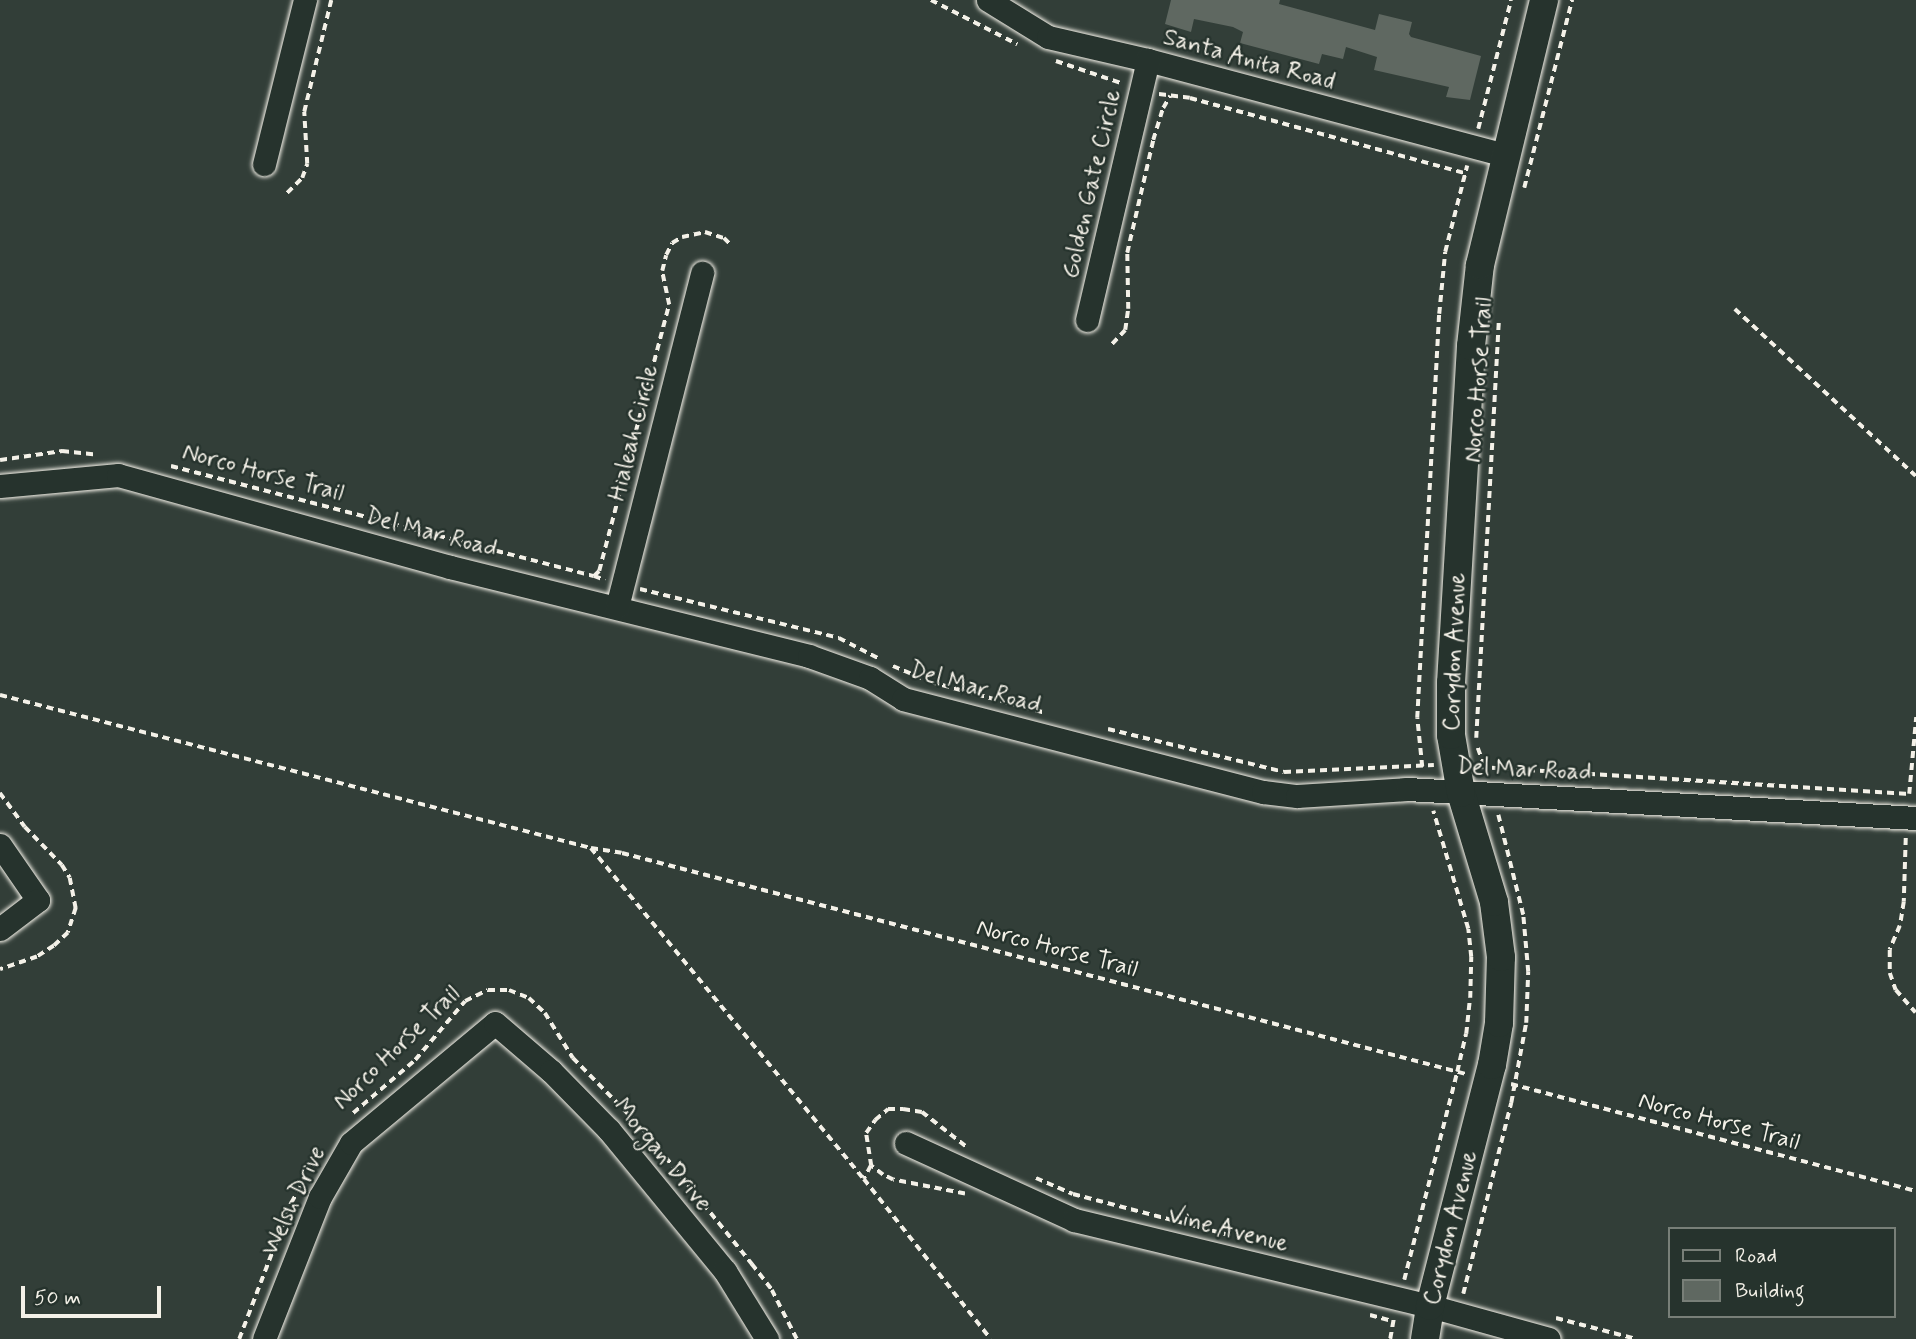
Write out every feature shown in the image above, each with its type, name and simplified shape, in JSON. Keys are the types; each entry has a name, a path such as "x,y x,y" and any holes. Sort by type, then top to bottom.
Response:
{"main road":[{"name":"Corydon Avenue","path":"1425,1339 1430,1306 1502,1082 1499,1023 1501,957 1494,902 1461,793 1451,735 1451,683 1471,346 1480,265 1544,0"}],"street":[{"path":"264,164 305,0"},
{"name":"Santa Anita Road","path":"988,0 1048,37 1148,60 1505,155"},
{"name":"Golden Gate Circle","path":"1087,320 1148,60"},
{"name":"Hialeah Circle","path":"620,596 702,273"},
{"name":"Del Mar Road","path":"0,485 118,475 450,567 620,596 870,678 903,699 1263,792 1297,796 1407,789 1912,818"},
{"path":"0,845 38,900 0,929"},
{"name":"Welsh Drive","path":"264,1339 320,1197 351,1143 495,1023"},
{"name":"Morgan Drive","path":"495,1023 551,1071 608,1130 725,1271 767,1339"},
{"name":"Vine Avenue","path":"906,1143 1074,1220 1430,1306 1549,1339"}],"path":[{"path":"287,193 302,178 307,164 304,112 331,0"},
{"path":"932,0 1024,47"},
{"path":"1522,198 1572,0"},
{"path":"1047,58 1141,90 1190,97 1464,173"},
{"path":"1112,344 1125,330 1127,253 1153,140 1163,108 1170,96"},
{"path":"594,576 600,570 669,305 662,271 666,255 672,243 682,236 705,232 715,234 732,246"},
{"name":"Norco Horse Trail","path":"1485,768 1476,743 1500,308"},
{"path":"1735,309 1916,476"},
{"path":"0,460 62,451 109,456"},
{"name":"Norco Horse Trail","path":"168,466 594,576 620,596 839,638 902,672 1052,714"},
{"name":"Norco Horse Trail","path":"0,695 591,848 622,853 1916,1191"},
{"path":"1916,717 1909,794 1912,818 1907,878 1900,926 1890,950 1890,972 1896,990 1916,1013"},
{"path":"1105,728 1284,772 1456,763 1485,768 1909,794"},
{"path":"1458,1314 1502,1082 1526,1023 1528,972 1523,915 1492,795"},
{"path":"591,848 864,1179 991,1339"},
{"name":"Norco Horse Trail","path":"349,1116 415,1060 465,1001 488,990 509,990 529,998 545,1013 573,1058 643,1129 745,1255 772,1290 797,1339"},
{"path":"239,1339 291,1203 320,1153"},
{"path":"864,1179 871,1166"}],"building":[{"path":"1171,0 1280,0 1279,4 1375,30 1379,14 1412,22 1409,34 1411,37 1481,56 1470,100 1446,97 1449,87 1374,70 1377,57 1346,47 1343,59 1322,54 1319,64 1240,43 1243,32 1233,27 1194,19 1191,32 1165,24"}]}
